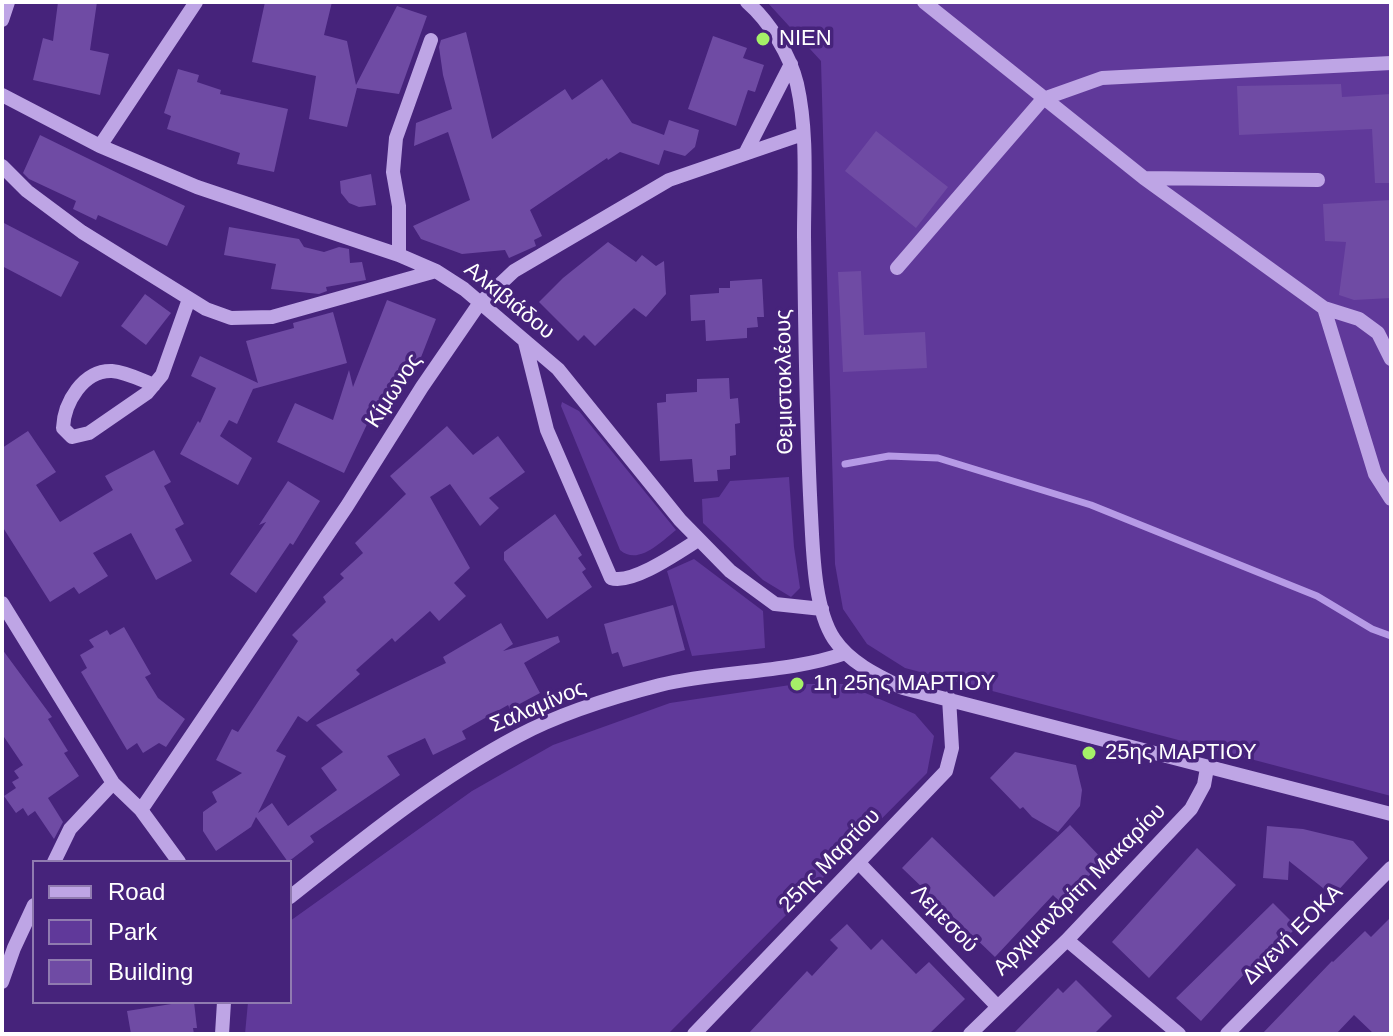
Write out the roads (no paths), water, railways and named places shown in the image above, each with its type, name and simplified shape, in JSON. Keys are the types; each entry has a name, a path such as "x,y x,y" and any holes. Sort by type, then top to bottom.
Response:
{"street":[{"path":"2,20 8,2"},
{"path":"100,146 196,2"},
{"name":"Θεμιστοκλέους","path":"747,2 791,64 797,87 803,134 806,419 812,542 822,609 834,639 846,653 871,672 903,688 934,698 949,698 1391,814"},
{"path":"924,2 1144,178 1324,308 1359,319 1369,326 1378,333 1391,359"},
{"path":"399,255 399,206 393,172 396,138 431,40"},
{"path":"897,268 1043,99 1102,78 1391,63"},
{"path":"746,152 791,64"},
{"name":"Αλκιβιάδου","path":"2,95 100,146 197,187 399,255 436,271 464,289 558,369 698,540 749,587 775,604 822,609"},
{"name":"Κίμωνος","path":"141,810 347,506 479,304 514,271 669,180 803,134"},
{"path":"2,166 27,191 82,232 206,309 231,318 272,317 436,271"},
{"path":"1144,178 1318,180"},
{"path":"154,385 111,371 98,374 69,399 63,412 63,428 72,437 89,433 147,393 154,385 162,375 189,299"},
{"path":"1324,308 1375,474 1391,499"},
{"path":"525,342 547,430 611,578 616,580 640,573 698,540"},
{"path":"2,603 113,783 141,810 178,860"},
{"name":"Σαλαμίνος","path":"292,895 384,821 466,766 520,735 570,713 660,685 829,659 846,653"},
{"name":"25ης Μαρτίου","path":"694,1034 946,771 952,748 949,698"},
{"name":"Αρχιμανδρίτη Μακαρίου","path":"970,1034 1067,940 1191,809 1204,785 1207,768"},
{"path":"55,860 70,829 113,783"},
{"name":"Λεμεσού","path":"859,863 997,1006"},
{"name":"Διγενή ΕΟΚΑ","path":"1227,1034 1391,868"},
{"path":"2,982 32,910"},
{"path":"1067,940 1179,1034"},
{"path":"222,1034 224,1004"}],"waterway":[{"path":"845,464 889,456 938,458 1091,505 1317,596 1372,629 1391,636"}],"place":[{"name":"ΝΙΕΝ","path":"763,39"},
{"name":"1η 25ης ΜΑΡΤΙΟΥ","path":"797,684"},
{"name":"25ης ΜΑΡΤΙΟΥ","path":"1089,753"}]}
